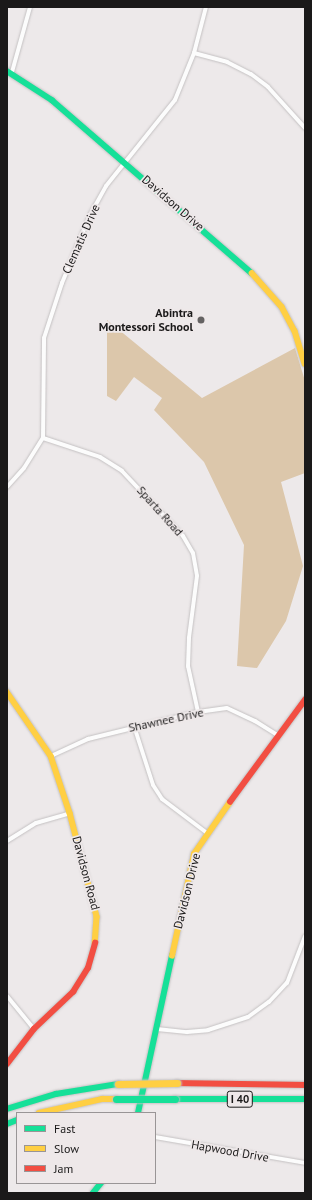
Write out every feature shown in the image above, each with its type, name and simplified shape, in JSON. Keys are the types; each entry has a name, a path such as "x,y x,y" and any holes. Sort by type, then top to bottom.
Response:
{"main road":[{"name":"Davidson Drive","path":"10,71 52,100 263,283 282,306 295,331 305,364"},
{"name":"Davidson Road","path":"7,692 51,756 70,813 97,917 96,941 88,968 74,992 34,1030 7,1064"},
{"name":"Davidson Drive","path":"138,1112 194,854 206,833 305,700"},
{"name":"I 40","path":"7,1109 56,1094 118,1084 178,1083 305,1085"},
{"name":"I 40","path":"44,1112 102,1099 305,1099"},
{"path":"93,1193 100,1184"}],"street":[{"path":"10,71 30,7"},
{"name":"Clematis Drive","path":"43,438 44,338 62,283 90,215 106,186 175,100 194,53 206,7"},
{"path":"194,53 227,62 251,74 273,92 305,128"},
{"path":"7,487 28,462 43,438"},
{"name":"Sparta Road","path":"43,438 100,457 122,471 183,536 193,553 197,576 189,638 188,666 198,712"},
{"name":"Shawnee Drive","path":"51,756 88,739 134,726 198,712 226,708 255,721 279,736"},
{"path":"134,726 152,785 162,799 206,833"},
{"path":"7,841 36,823 70,813"},
{"path":"157,1029 187,1032 208,1030 248,1017 269,1002 287,983 305,936"},
{"path":"7,996 34,1030"},
{"name":"Hapwood Drive","path":"156,1137 305,1163"}],"shaded area":[{"path":"107,320 202,398 295,348 305,381 305,473 281,482 303,566 286,621 257,668 237,666 244,545 204,462 154,410 162,398 134,377 116,401 107,396"}],"traffic: fast":[{"path":"7,71 52,100 252,273"},
{"path":"138,1112 172,956"},
{"path":"7,1109 56,1094 118,1084"},
{"path":"116,1099 175,1099"},
{"path":"175,1099 305,1099"},
{"path":"7,1124 16,1120"},
{"path":"93,1193 100,1184"}],"traffic: slow":[{"path":"252,273 282,307 295,331 305,364"},
{"path":"7,692 51,756 70,813 97,917 95,943"},
{"path":"172,956 194,854 230,802"},
{"path":"118,1084 177,1083"},
{"path":"44,1112 102,1099 116,1099"}],"traffic: jam":[{"path":"230,802 305,700"},
{"path":"7,1064 34,1029 73,992 88,968 95,943"},
{"path":"177,1083 305,1085"}],"place":[{"name":"Abintra Montessori School","path":"201,320"}]}
